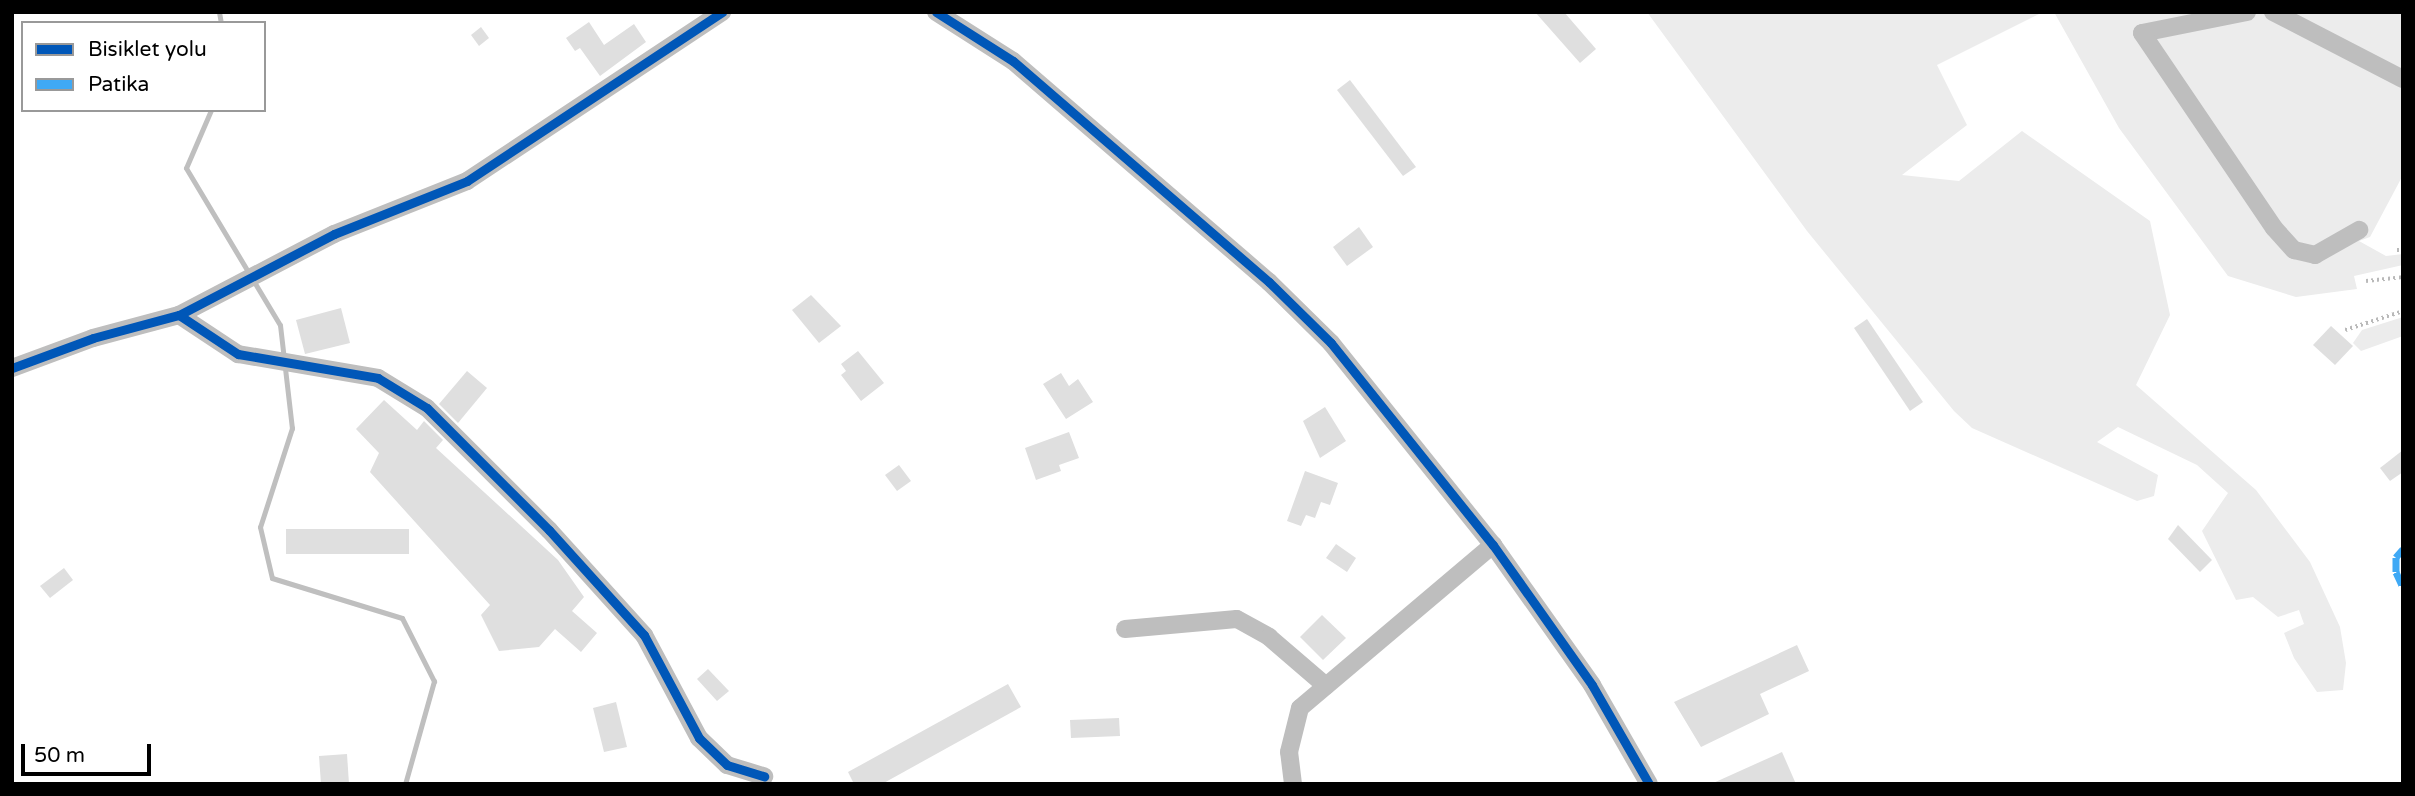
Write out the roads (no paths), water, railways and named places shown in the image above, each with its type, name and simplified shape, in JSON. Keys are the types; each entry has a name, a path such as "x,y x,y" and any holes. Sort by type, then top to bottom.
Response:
{"street":[{"path":"12,368 93,338 179,315 280,261 467,181 722,12"},
{"path":"936,12 1013,61 1269,282 1331,343 1493,545 1592,685 1649,784"},
{"path":"2247,12 2142,33 2274,228 2294,250 2315,256 2359,230"},
{"path":"2273,12 2403,79"},
{"path":"179,315 237,355 273,364 378,378 427,408 549,530 644,635 699,738 727,765 764,776"},
{"path":"1293,784 1289,752 1300,708 1493,545"},
{"path":"1125,629 1237,620 1269,637 1326,686"}],"waterway":[{"path":"219,12 221,21"},
{"path":"210,112 186,168 280,325 292,428 260,527 272,578 402,618 434,681 405,784"}]}
